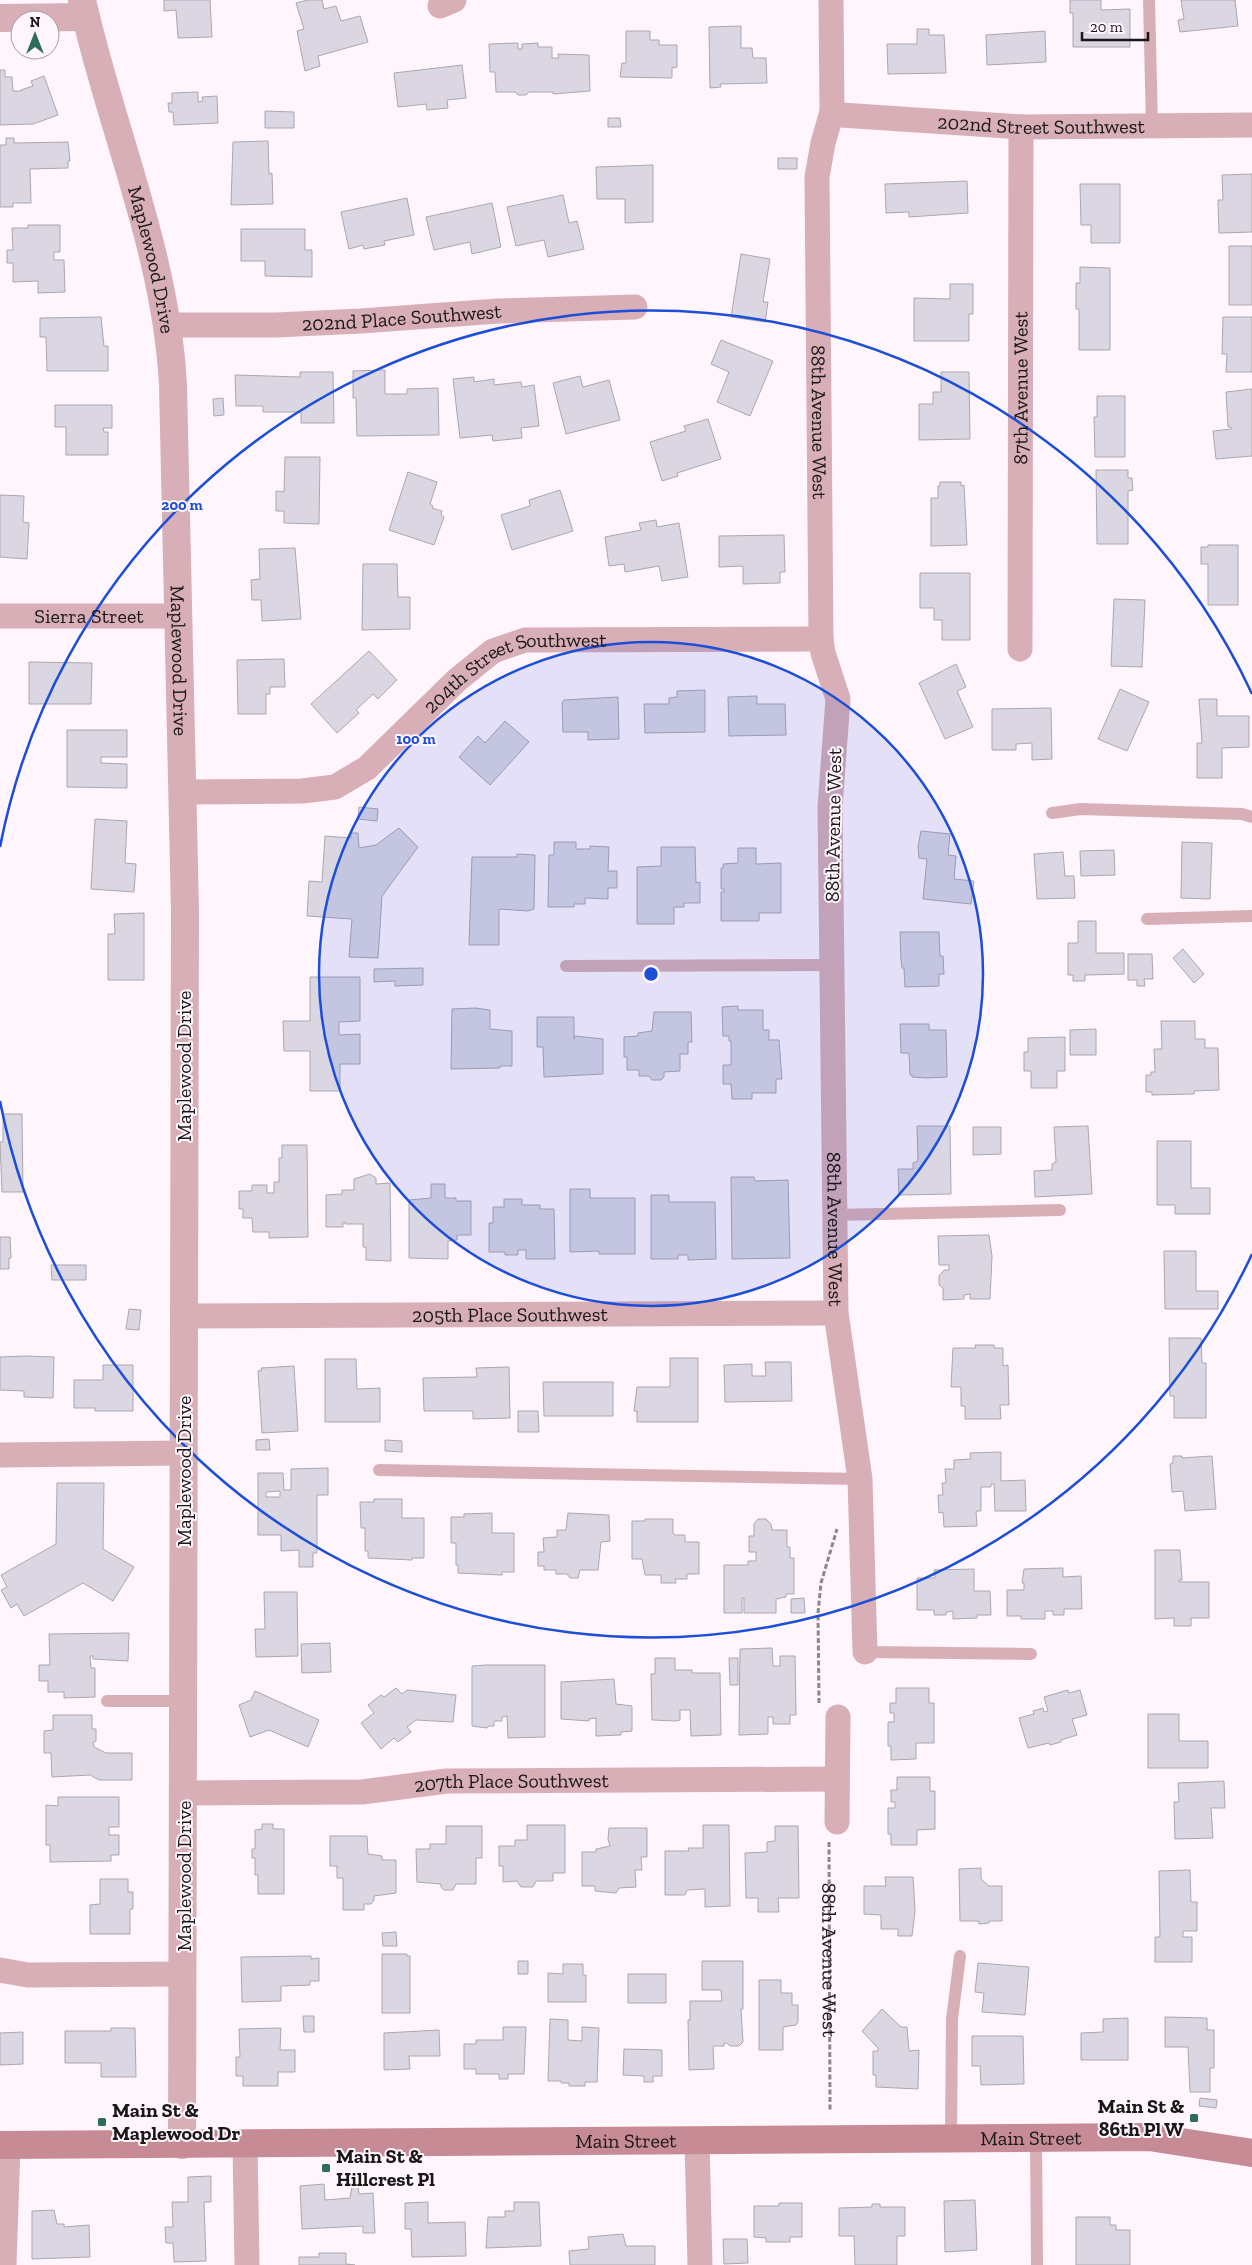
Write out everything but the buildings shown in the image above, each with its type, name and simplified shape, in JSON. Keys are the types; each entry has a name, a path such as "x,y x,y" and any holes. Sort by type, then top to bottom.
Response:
{"main road":[{"name":"Main Street","path":"4,2145 1149,2137 1252,2153"}],"street":[{"name":"88th Avenue West","path":"831,0 832,112 823,143 817,177 821,639 823,653 838,700 830,807 836,1313 860,1479 865,1652"},
{"path":"0,18 84,9"},
{"name":"Maplewood Drive","path":"84,9 150,239 168,325 173,385 185,911 182,2145"},
{"name":"202nd Street Southwest","path":"832,112 841,115 1021,126 1252,126"},
{"name":"87th Avenue West","path":"1020,649 1021,126"},
{"name":"202nd Place Southwest","path":"168,325 276,325 498,311 635,307"},
{"name":"Sierra Street","path":"0,616 178,616"},
{"name":"204th Street Southwest","path":"182,792 302,790 335,787 367,768 456,680 492,651 525,640 821,639"},
{"name":"205th Place Southwest","path":"184,1316 836,1313"},
{"path":"0,1455 184,1453"},
{"path":"829,1713 838,1779 832,1830"},
{"name":"207th Place Southwest","path":"184,1793 362,1792 447,1781 838,1779"},
{"path":"0,1970 28,1975 183,1974"},
{"path":"697,2140 700,2265"},
{"path":"245,2144 247,2265"},
{"path":"4,2145 4,2265"}],"lane":[{"path":"1150,0 1152,126"},
{"path":"1052,813 1081,809 1242,814 1252,817"},
{"path":"1147,919 1252,916"},
{"path":"566,966 832,965"},
{"path":"835,1214 1060,1210"},
{"path":"379,1470 860,1479"},
{"path":"865,1652 1031,1654"},
{"path":"107,1701 184,1701"},
{"path":"951,2137 952,2019 960,1956"},
{"path":"1036,2137 1037,2265"}],"path":[{"path":"829,1713 818,1613 821,1583 838,1524"},
{"name":"88th Avenue West","path":"830,2112 830,1843 832,1830"}],"place":[{"name":"Main St & 86th Pl W","path":"1194,2118"},
{"name":"Main St & Maplewood Dr","path":"102,2122"},
{"name":"Main St & Hillcrest Pl","path":"326,2168"}]}
